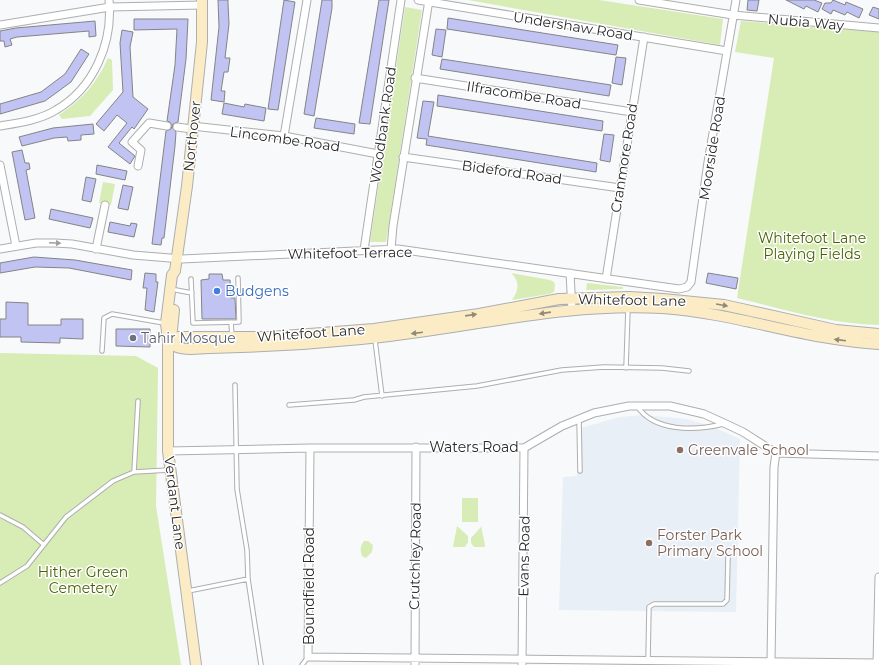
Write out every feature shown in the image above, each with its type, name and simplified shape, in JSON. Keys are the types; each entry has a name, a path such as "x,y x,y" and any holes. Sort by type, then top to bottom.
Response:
{"street":[{"path":"284,136 307,0"},
{"name":"Woodbank Road","path":"364,250 401,0"},
{"name":"Undershaw Road","path":"418,0 727,51"},
{"name":"Nubia Way","path":"639,0 733,15 879,28"},
{"name":"Moorside Road","path":"679,289 687,287 691,282 736,0"},
{"name":"Woodbank Road","path":"391,249 390,243 428,1"},
{"path":"0,126 21,123 55,111 73,98 94,72 103,54 109,29 110,3"},
{"path":"0,25 110,3 202,3"},
{"name":"Northover","path":"168,341 166,323 172,275 175,272 187,186 202,42 202,3"},
{"name":"Cranmore Road","path":"606,279 644,37"},
{"name":"Ilfracombe Road","path":"415,78 632,112"},
{"path":"138,166 140,150 132,142 149,123 167,126"},
{"name":"Lincombe Road","path":"177,127 284,136 378,154"},
{"name":"Bideford Road","path":"404,157 620,188"},
{"path":"0,165 16,246"},
{"path":"96,249 105,205"},
{"name":"Whitefoot Terrace","path":"0,249 16,246 55,243 133,255 176,259 391,249 429,252 679,289"},
{"name":"Northover","path":"168,341 172,330 178,276 175,272"},
{"path":"570,273 572,310"},
{"name":"Whitefoot Lane","path":"168,341 178,337 232,338 374,333 559,299 629,297 701,307 836,330 879,334"},
{"name":"Whitefoot Lane","path":"168,341 178,348 233,347 374,333 572,310 628,307 701,307 834,339 879,344"},
{"name":"Verdant Lane","path":"168,341 168,451 196,665"},
{"name":"Waters Road","path":"168,451 416,447 524,448 562,426 594,413 629,406 670,406 704,414 743,432 776,453"},
{"name":"Crutchley Road","path":"415,661 416,447"},
{"name":"Boundfield Road","path":"310,448 308,657 415,661 608,662 648,660 694,662 878,663"},
{"name":"Evans Road","path":"522,662 524,448"},
{"path":"771,662 774,467 776,453 879,456"},
{"path":"878,663 879,577"}],"lane":[{"path":"191,279 193,323 239,322 238,278"},
{"path":"176,290 192,293"},
{"path":"626,368 628,307"},
{"path":"102,351 104,318 107,315 112,314 166,323"},
{"path":"231,322 232,338"},
{"path":"374,333 382,396"},
{"path":"289,405 478,386 562,370 662,368 689,371"},
{"path":"235,385 237,489 247,550 248,579 261,665"},
{"path":"134,472 138,401"},
{"path":"637,406 643,415 663,425 700,428 726,424"},
{"path":"579,419 580,471"},
{"path":"0,583 27,566 66,517 113,481 134,472 170,470"},
{"path":"0,515 23,527 44,545"},
{"path":"648,660 649,607 654,604 723,604 727,600 728,557"},
{"path":"187,591 248,579"},
{"path":"302,665 308,657"}],"shaded area":[{"name":"Forster Park Primary School","path":"643,415 687,419 713,427 740,439 736,612 559,610 563,477 577,476 577,429 620,417"}],"green space":[{"path":"468,0 599,0 723,19 720,45"},
{"path":"405,7 422,10 386,242 370,242"},
{"name":"Whitefoot Lane Playing Fields","path":"741,21 879,32 879,325 825,319 737,298 774,58 735,52"},
{"path":"108,58 112,60 113,90 90,116 62,119 59,115 82,97 94,83"},
{"path":"103,182 115,184 111,205 99,203"},
{"path":"511,273 550,280 554,282 555,285 554,292 512,300 518,286 516,279"},
{"path":"587,283 623,287 623,289 586,290"},
{"name":"Hither Green Cemetery","path":"0,353 136,356 158,368 156,506 181,665 0,665"},
{"path":"462,498 478,498 478,522 462,522"},
{"path":"457,526 468,536 468,542 465,547 453,547"},
{"path":"482,526 485,547 474,547 471,543 471,538"},
{"path":"364,541 368,541 373,545 372,552 366,558 362,556 361,552 361,546"}],"building":[{"path":"218,0 228,0 229,24 225,58 230,58 228,72 224,72 221,91 225,91 224,102 211,100 219,27"},
{"path":"284,0 295,2 278,110 268,109"},
{"path":"322,0 332,0 332,8 314,116 304,114"},
{"path":"379,0 389,0 370,124 359,123"},
{"path":"748,0 759,0 757,11 747,10"},
{"path":"786,0 814,0 822,3 818,12 806,6 804,9"},
{"path":"833,0 845,5 846,2 863,9 859,18 847,12 845,15 833,10 831,14 822,9 825,3 831,3"},
{"path":"873,7 879,9 879,19 869,15"},
{"path":"448,18 618,45 616,55 447,29"},
{"path":"134,19 188,19 186,59 178,122 173,124 172,127 176,132 175,146 164,238 162,238 161,245 152,244 166,131 171,129 172,126 170,122 167,121 175,65 177,29 134,30"},
{"path":"95,21 96,36 89,37 89,31 17,37 10,39 12,45 5,47 4,41 0,41 0,31 16,28"},
{"path":"436,29 446,30 442,57 432,55"},
{"path":"122,30 133,32 130,47 133,97 148,109 134,129 132,127 119,143 135,156 130,164 108,147 127,123 117,115 104,131 96,124 123,92 120,43"},
{"path":"81,49 89,54 71,82 45,101 0,114 0,104 41,92 65,74"},
{"path":"616,57 626,58 622,85 612,83"},
{"path":"442,59 611,85 609,96 440,69"},
{"path":"438,95 603,121 602,131 437,106"},
{"path":"423,101 434,102 428,136 597,163 596,172 426,145 427,139 417,138"},
{"path":"224,103 244,107 245,104 266,108 264,121 222,114"},
{"path":"316,118 355,124 354,134 314,128"},
{"path":"93,124 94,134 81,135 81,140 68,141 67,137 54,138 22,146 19,137 53,128"},
{"path":"604,134 614,135 610,162 600,160"},
{"path":"22,150 25,163 29,163 30,169 26,170 35,218 25,220 12,152"},
{"path":"97,165 127,171 125,180 96,174"},
{"path":"86,177 96,179 91,202 82,200"},
{"path":"123,185 133,187 128,210 118,208"},
{"path":"51,209 93,218 90,228 49,219"},
{"path":"110,222 130,226 131,223 137,224 134,237 108,232"},
{"path":"34,257 75,260 132,270 131,280 69,268 35,267 0,273 0,263"},
{"path":"145,273 156,274 156,282 158,282 154,312 145,310 147,288 143,288"},
{"path":"708,273 738,278 736,289 706,283"},
{"path":"209,274 222,274 223,280 230,280 231,298 235,298 236,319 202,319 201,280 209,279"},
{"path":"6,302 28,303 28,325 61,325 61,319 83,319 83,339 60,338 60,343 21,342 21,337 0,337 0,319 6,319"},
{"name":"Tahir Mosque","path":"116,329 150,329 150,347 116,346"}],"place":[{"name":"Budgens","path":"217,291"},
{"name":"Tahir Mosque","path":"133,338"},
{"name":"Greenvale School","path":"680,450"},
{"name":"Forster Park Primary School","path":"649,543"}]}
